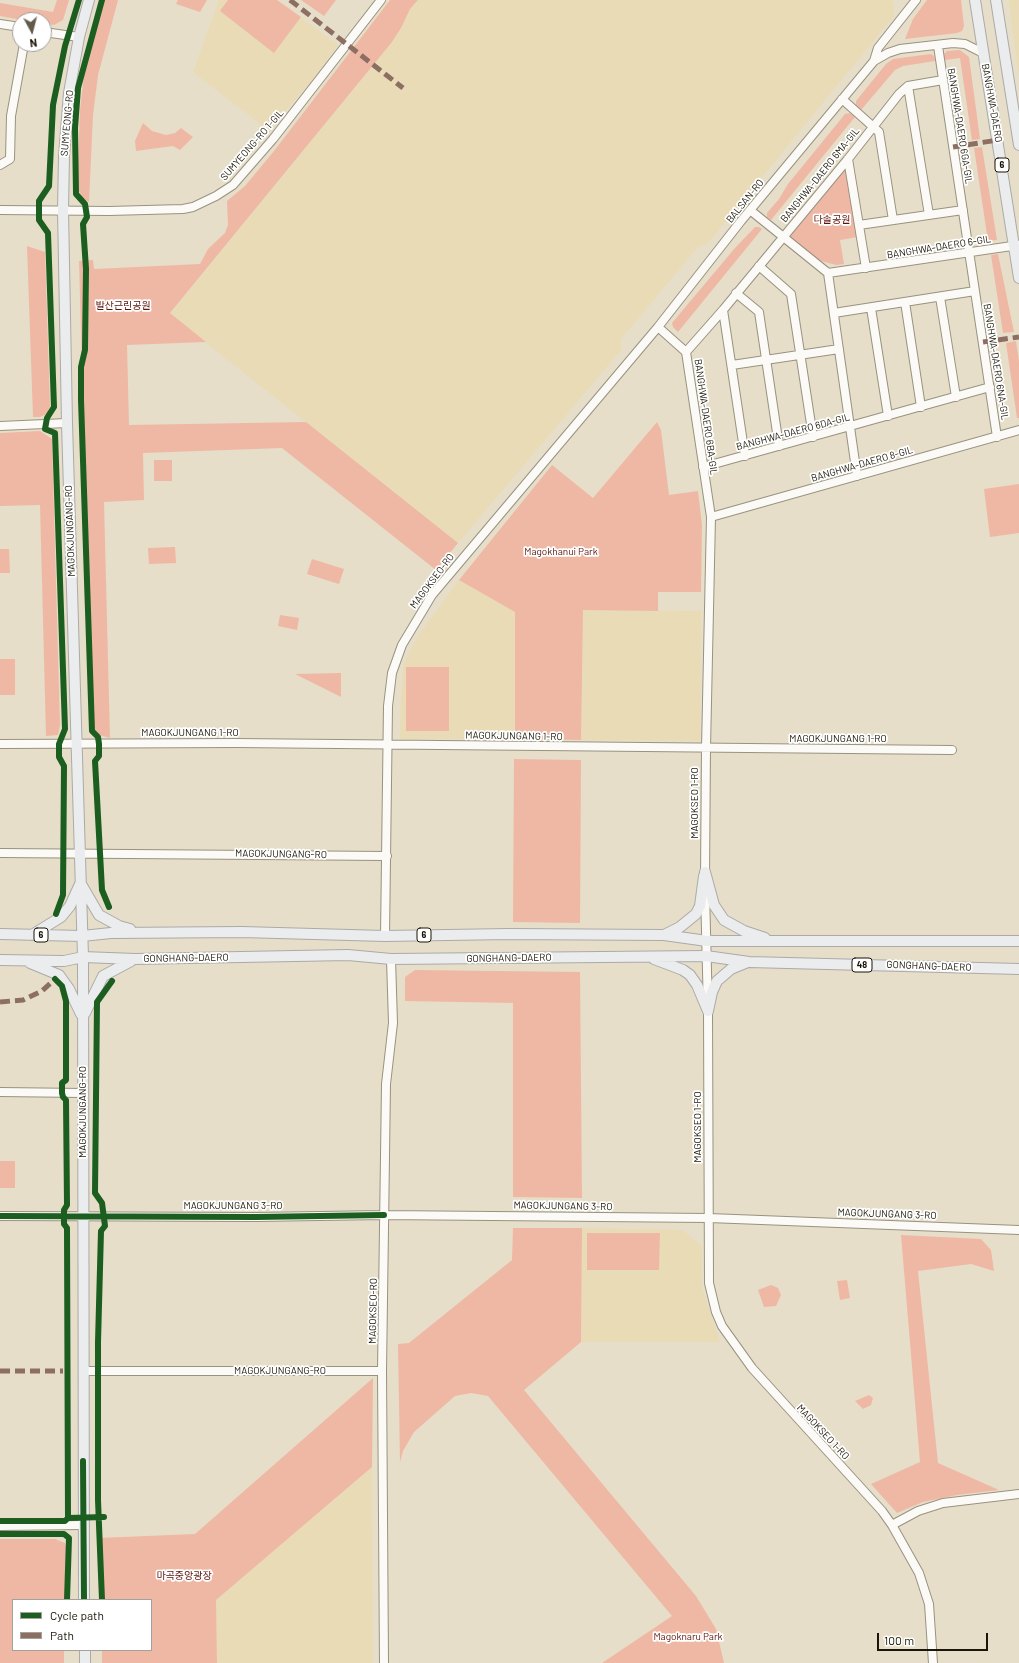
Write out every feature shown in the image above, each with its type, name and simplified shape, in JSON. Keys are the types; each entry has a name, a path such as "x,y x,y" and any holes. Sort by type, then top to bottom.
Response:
{"main road":[{"name":"SUMYEONG-RO","path":"63,210 64,156 68,93 79,37 89,0"},
{"name":"BANGHWA-DAERO","path":"975,0 1016,245 1019,278"},
{"name":"BANGHWA-DAERO","path":"996,0 1019,145"},
{"name":"MAGOKJUNGANG-RO","path":"63,210 67,423 83,957 82,1216 84,1599"},
{"name":"6","path":"664,935 680,927 696,914 700,906 705,872"},
{"path":"705,872 714,905 724,920 744,931 774,940"},
{"path":"80,882 99,915 118,926 141,932"},
{"path":"32,935 61,917 70,906 80,882"},
{"name":"6","path":"0,934 82,936 112,932 242,932 385,936 509,934 664,935 707,941"},
{"path":"707,941 1019,941"},
{"name":"GONGHANG-DAERO","path":"0,960 64,960 83,957 135,959 348,955 391,959 706,956 749,962 1019,968"},
{"path":"647,957 683,970 690,975 697,985 708,1011"},
{"path":"83,1018 103,976 135,959"},
{"path":"26,961 59,975 70,989 83,1018"},
{"path":"708,1011 712,992 722,976 731,969 749,962"},
{"path":"85,1651 85,1663"}],"street":[{"name":"SUMYEONG-RO 1-GIL","path":"0,210 183,209 194,207 216,196 233,185 273,138 381,0"},
{"name":"BALSAN-RO","path":"874,61 878,48 916,0"},
{"path":"0,24 12,26"},
{"path":"52,33 79,37"},
{"name":"BALSAN-RO","path":"658,327 750,210 874,61 888,52 900,49 938,46 953,43 965,44 983,53"},
{"name":"BANGHWA-DAERO 6GA-GIL","path":"938,46 969,252"},
{"path":"0,165 10,159 11,116 23,52"},
{"path":"929,215 908,86 943,80"},
{"name":"BANGHWA-DAERO 6MA-GIL","path":"783,236 848,159 892,102 908,86"},
{"path":"842,99 873,126"},
{"name":"BANGHWA-DAERO 6MA-GIL","path":"873,126 879,132 893,220"},
{"path":"848,159 866,268"},
{"path":"750,210 828,273 858,476"},
{"path":"859,225 963,210"},
{"name":"BANGHWA-DAERO 6BA-GIL","path":"711,517 686,352 723,310 783,236"},
{"name":"BANGHWA-DAERO 6-GIL","path":"828,273 1016,245"},
{"name":"BANGHWA-DAERO 6NA-GIL","path":"969,252 997,436"},
{"path":"759,266 791,294 813,437"},
{"name":"BANGHWA-DAERO 6NA-GIL","path":"834,313 975,291"},
{"path":"736,293 759,312 779,446"},
{"path":"940,297 956,397"},
{"path":"905,302 921,406"},
{"path":"871,308 888,416"},
{"path":"723,310 745,456"},
{"path":"658,327 686,352"},
{"name":"MAGOKSEO-RO","path":"385,936 388,706 392,673 402,646 418,615 458,562 658,327"},
{"path":"732,365 839,349"},
{"name":"BANGHWA-DAERO 6DA-GIL","path":"703,467 990,387"},
{"path":"0,426 67,423"},
{"name":"BANGHWA-DAERO 8-GIL","path":"711,517 1019,430"},
{"name":"MAGOKSEO 1-RO","path":"711,517 705,872 708,1011 709,1283 716,1312 722,1326 752,1368 882,1511 892,1525 919,1573 929,1604 933,1663"},
{"name":"MAGOKJUNGANG 1-RO","path":"0,744 388,745 952,750"},
{"path":"0,853 79,852"},
{"name":"MAGOKJUNGANG-RO","path":"79,852 387,856"},
{"name":"MAGOKSEO-RO","path":"384,1663 382,1371 386,1084 393,1023 391,959"},
{"path":"0,1092 83,1093"},
{"name":"MAGOKJUNGANG 3-RO","path":"0,1216 256,1217 384,1215 709,1218 1019,1230"},
{"name":"MAGOKJUNGANG-RO","path":"83,1371 382,1371"},
{"path":"892,1525 918,1512 943,1503 1019,1494"},
{"path":"0,1526 83,1526"}],"shaded area":[{"path":"219,0 277,0 338,45 309,84 268,130 193,72"},
{"path":"418,0 891,0 894,3 894,16 708,243 697,248 621,339 621,350 458,543 170,314 392,42 410,9"},
{"path":"1009,0 1019,0 1019,76 1009,3"},
{"path":"459,580 515,612 515,739 400,739 401,696 404,663 420,633"},
{"path":"583,610 701,611 700,741 581,740"},
{"path":"582,1228 682,1230 702,1246 702,1288 720,1342 581,1342"},
{"path":"372,1467 373,1663 217,1663 216,1600"}],"green space":[{"path":"57,0 69,0 63,20 54,25 52,25 52,12 12,12 12,18 0,16 0,3 53,12"},
{"path":"103,0 118,0 98,75 93,115 89,202 82,198 77,187 80,110 85,66"},
{"path":"178,0 207,0 200,12 176,4"},
{"path":"228,0 277,0 301,17 274,53 220,11"},
{"path":"301,0 336,0 324,16"},
{"name":"발산근린공원","path":"390,0 418,0 410,9 392,42 170,313 206,342 127,345 129,425 306,422 458,543 436,570 282,448 143,453 144,500 104,502 110,738 96,734 92,724 79,261 93,260 94,269 200,264 208,249 225,233 228,225 227,201 245,186 274,151"},
{"path":"927,0 961,0 964,26 962,31 957,33 905,39 913,19"},
{"path":"960,50 969,57 980,139 972,140 960,58 945,60 944,54 947,51"},
{"path":"931,54 934,56 935,61 903,66 895,70 861,110 856,106 856,101 886,64 893,59"},
{"path":"850,113 855,117 771,220 767,217 767,213 779,199 788,184 845,114"},
{"path":"143,123 152,131 166,135 175,133 181,128 193,137 180,150 173,146 136,151 135,141"},
{"path":"982,147 997,240 988,241 974,148"},
{"name":"다솔공원","path":"845,169 858,237 840,240 844,264 836,265 814,259 790,236"},
{"path":"755,227 762,229 678,332 673,327 672,323 735,248"},
{"path":"27,246 45,252 50,407 47,414 40,417 33,417"},
{"path":"998,254 1014,332 1003,333 991,255"},
{"path":"1016,341 1019,361 1019,418 1017,418 1006,343"},
{"name":"Magokhanui Park","path":"657,422 661,430 669,495 698,491 702,525 701,592 658,592 658,611 583,610 581,740 515,739 515,612 459,580 552,465 593,498"},
{"path":"40,431 52,439 60,725 58,735 46,736 40,505 0,506 0,433"},
{"path":"154,460 172,460 172,481 154,481"},
{"path":"1019,484 1019,533 990,537 984,489"},
{"path":"175,547 176,563 149,564 148,548"},
{"path":"0,549 9,549 10,573 0,573"},
{"path":"312,559 344,569 339,584 307,574"},
{"path":"280,615 299,618 297,630 278,626"},
{"path":"0,659 15,659 15,695 0,695"},
{"path":"406,667 449,667 449,731 406,731"},
{"path":"341,673 341,697 295,674"},
{"path":"514,759 581,760 580,923 513,922"},
{"path":"415,970 580,972 582,1198 513,1197 513,1003 405,1001 405,977"},
{"path":"0,1161 15,1161 15,1188 0,1188"},
{"name":"Magoknaru Park","path":"513,1228 582,1228 581,1342 524,1390 696,1596 716,1629 724,1663 602,1663 672,1616 488,1396 471,1393 455,1396 414,1432 403,1451 400,1462 398,1344 409,1343 512,1260"},
{"path":"587,1233 660,1233 659,1270 587,1270"},
{"path":"901,1235 981,1239 991,1250 994,1271 971,1264 918,1271 938,1463 999,1490 957,1495 923,1502 897,1513 871,1484 920,1462"},
{"path":"847,1280 850,1298 840,1300 837,1281"},
{"path":"771,1285 778,1288 781,1295 776,1306 764,1307 758,1290"},
{"name":"마곡중앙광장","path":"373,1378 372,1467 216,1600 217,1663 102,1663 102,1651 152,1651 152,1599 100,1599 98,1538 195,1534"},
{"path":"869,1395 873,1398 871,1405 863,1409 855,1401"},
{"path":"0,1539 55,1539 65,1543 67,1551 67,1599 12,1599 12,1651 64,1651 64,1663 0,1663"}],"marked path":[{"path":"290,0 403,88"},
{"path":"953,147 998,140"},
{"path":"983,342 1019,337"},
{"path":"0,1002 23,1000 42,991 55,979"},
{"path":"0,1371 63,1371"}],"cycle path":[{"path":"56,914 63,895 64,766 59,757 59,744 65,729 55,433 45,429 47,418 54,407 48,233 39,220 39,201 49,186 53,105 65,46 79,0"},
{"path":"102,0 78,88 75,128 76,194 85,204 87,217 83,224 86,269 85,350 81,367 81,400 92,731 98,737 99,744 99,756 95,761 102,890 109,907"},
{"path":"55,979 62,986 66,1001 66,1080 62,1083 62,1093 66,1100 67,1205 64,1210 64,1224 67,1228 68,1518"},
{"path":"102,1599 98,1500 98,1342 101,1231 105,1226 102,1203 95,1193 97,1002 112,981"},
{"path":"0,1216 256,1217 384,1215"},
{"path":"83,1461 84,1599"},
{"path":"0,1521 65,1521 68,1518 104,1517"},
{"path":"0,1534 64,1534 69,1538 67,1599"}]}
